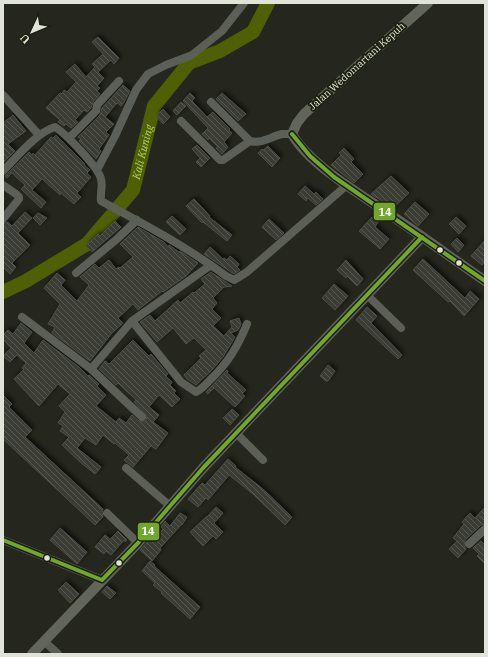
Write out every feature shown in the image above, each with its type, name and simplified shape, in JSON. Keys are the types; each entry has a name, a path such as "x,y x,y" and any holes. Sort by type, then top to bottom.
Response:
{"main road":[{"name":"Jalan Wedomartani Kepuh","path":"292,134 297,122 304,114 428,3"},
{"path":"292,134 304,151 347,185 485,281"},
{"path":"32,654 138,542 236,433 422,237"}],"street":[{"path":"97,170 115,136 136,90 148,74 192,55 222,31 244,3"},
{"path":"69,138 96,111 97,104 119,81"},
{"path":"3,95 39,135"},
{"path":"211,102 250,142 256,143 283,134 292,134"},
{"path":"182,122 220,160 223,160 250,142"},
{"path":"3,171 39,135 47,129 55,127 69,138 97,170 102,180 101,201 133,218 211,265 231,279 237,279 347,185"},
{"path":"3,185 19,197 3,219"},
{"path":"76,273 117,239 133,218"},
{"path":"91,369 132,321 211,265"},
{"path":"367,295 401,328"},
{"path":"22,317 91,369 142,417"},
{"path":"132,321 181,382 196,392 201,389 231,357 247,324"},
{"path":"236,433 262,460"},
{"path":"126,468 170,506"},
{"path":"107,513 138,542"},
{"path":"469,544 483,533"},
{"path":"3,540 102,580"},
{"path":"44,641 58,654"}],"building":[{"path":"98,37 119,58 114,64 111,60 98,72 104,78 97,86 100,88 97,91 100,94 93,102 91,108 87,112 84,110 75,120 78,122 71,128 66,124 64,126 58,122 60,120 46,108 60,93 62,94 64,90 67,92 76,82 66,72 75,64 86,77 95,67 92,64 103,54 92,42"},
{"path":"123,85 130,91 121,106 117,103 105,117 114,124 106,132 109,135 99,149 101,151 96,159 79,141 81,139 78,137 100,115 102,108"},
{"path":"190,93 195,98 192,101 207,117 213,112 230,129 229,130 232,133 224,142 228,147 222,154 216,148 218,147 209,138 208,140 202,134 208,128 183,101"},
{"path":"222,93 246,114 238,121 216,99"},
{"path":"181,102 186,106 177,115 173,111"},
{"path":"163,109 170,117 163,124 156,116"},
{"path":"13,115 26,131 8,144 15,151 3,163 3,123"},
{"path":"56,135 90,170 87,173 91,177 77,193 81,197 74,204 61,193 60,195 42,179 32,190 46,202 41,208 21,189 25,185 12,173 7,178 5,176 29,152 32,155 33,153 35,155 51,137 53,138"},
{"path":"197,145 210,158 201,167 196,162 200,158 192,149"},
{"path":"268,146 280,158 272,167 258,153"},
{"path":"344,148 354,159 351,162 363,174 354,183 331,165 341,155 339,153"},
{"path":"391,176 409,193 393,208 371,194"},
{"path":"305,186 314,194 316,192 323,199 316,205 308,198 306,201 298,194"},
{"path":"194,199 210,216 209,217 232,235 227,241 203,222 202,223 186,206"},
{"path":"415,202 429,214 418,226 404,214"},
{"path":"25,212 32,218 18,233 30,245 12,263 16,267 10,274 3,267 3,224 8,222 12,226"},
{"path":"38,213 47,218 40,225 33,218"},
{"path":"172,216 186,229 180,235 166,222"},
{"path":"372,217 378,222 375,227 389,239 380,249 359,231"},
{"path":"456,217 466,226 459,234 449,224"},
{"path":"269,219 284,233 276,240 262,227"},
{"path":"115,221 121,227 92,252 86,246 98,234 100,236"},
{"path":"138,227 164,242 168,247 169,245 198,263 186,276 163,292 162,291 138,310 133,304 118,318 123,323 112,333 90,361 52,333 55,327 48,324 60,304 44,288 57,273 65,280 61,285 77,301 89,285 80,277 95,264 99,268 109,260 116,269 119,267 120,268 133,257 120,244"},
{"path":"457,238 464,245 458,252 451,244"},
{"path":"485,240 485,261 482,265 471,256"},
{"path":"210,247 223,259 224,258 227,260 230,256 239,264 237,267 240,270 234,274 204,254"},
{"path":"423,259 465,298 470,291 479,299 464,316 450,301 448,302 413,270"},
{"path":"346,260 363,279 357,286 347,276 346,278 337,270"},
{"path":"211,272 232,286 224,287 213,298 217,303 212,309 221,318 213,326 224,336 232,327 230,321 239,318 241,324 238,330 231,333 235,337 223,357 196,385 184,375 201,358 199,356 206,350 194,338 186,344 173,328 157,342 140,322 150,315 155,321 178,300 180,303 205,284 201,279"},
{"path":"334,284 348,296 335,310 322,298"},
{"path":"367,307 377,316 371,323 402,355 398,359 356,320"},
{"path":"21,323 32,332 24,343 34,353 43,340 99,384 97,386 106,395 96,406 116,422 119,418 126,423 132,415 139,421 143,422 146,420 147,416 134,402 136,400 118,383 116,385 99,369 105,361 109,364 133,340 149,356 151,354 168,374 166,376 172,382 170,385 176,391 174,393 180,399 172,407 159,395 149,407 159,415 153,422 168,433 156,449 151,446 133,467 124,460 129,455 103,435 96,445 85,438 77,448 101,467 95,474 80,462 62,445 69,437 60,431 63,426 58,423 65,412 59,406 70,394 58,384 39,406 14,379 24,369 22,368 26,363 17,355 10,362 3,356 11,348 3,339 3,335 8,330 13,334"},
{"path":"328,365 335,371 328,381 326,381 320,376"},
{"path":"227,370 227,373 246,390 242,394 245,396 235,407 214,388 208,394 206,392"},
{"path":"3,395 12,404 9,407 32,430 25,437 103,509 103,517 95,525 3,439"},
{"path":"232,409 239,415 230,425 223,418"},
{"path":"228,459 236,466 235,467 263,489 292,517 285,525 253,494 229,475 208,500 206,498 198,507 188,499 202,483 205,485"},
{"path":"216,507 223,513 214,523 223,532 216,539 213,536 203,546 190,532"},
{"path":"485,507 485,524 481,525 465,540 464,545 466,549 458,558 449,549 457,541 453,538 464,524 462,522 470,513 475,518"},
{"path":"180,513 187,517 182,525 160,548 161,550 152,561 140,550 151,538 153,540 163,529 161,527 165,521 170,526"},
{"path":"60,528 87,552 77,564 50,540"},
{"path":"118,531 127,540 125,542 124,540 111,555 106,551 104,554 95,547 105,535 110,539"},
{"path":"481,541 485,545 485,564 477,556 479,554 473,548"},
{"path":"150,561 200,607 190,619 153,585 155,583 142,571"},
{"path":"66,582 79,594 70,603 58,590"},
{"path":"107,586 116,593 110,599 102,592"}],"waterway":[{"name":"Kali Kuning","path":"3,292 26,281 87,244 133,190 154,106 189,63 220,51 253,32 268,3"}],"transit line":[{"name":"14","path":"292,134 310,156 334,177 485,281"},
{"name":"14","path":"3,540 102,580 138,543 203,468 422,237"}]}
